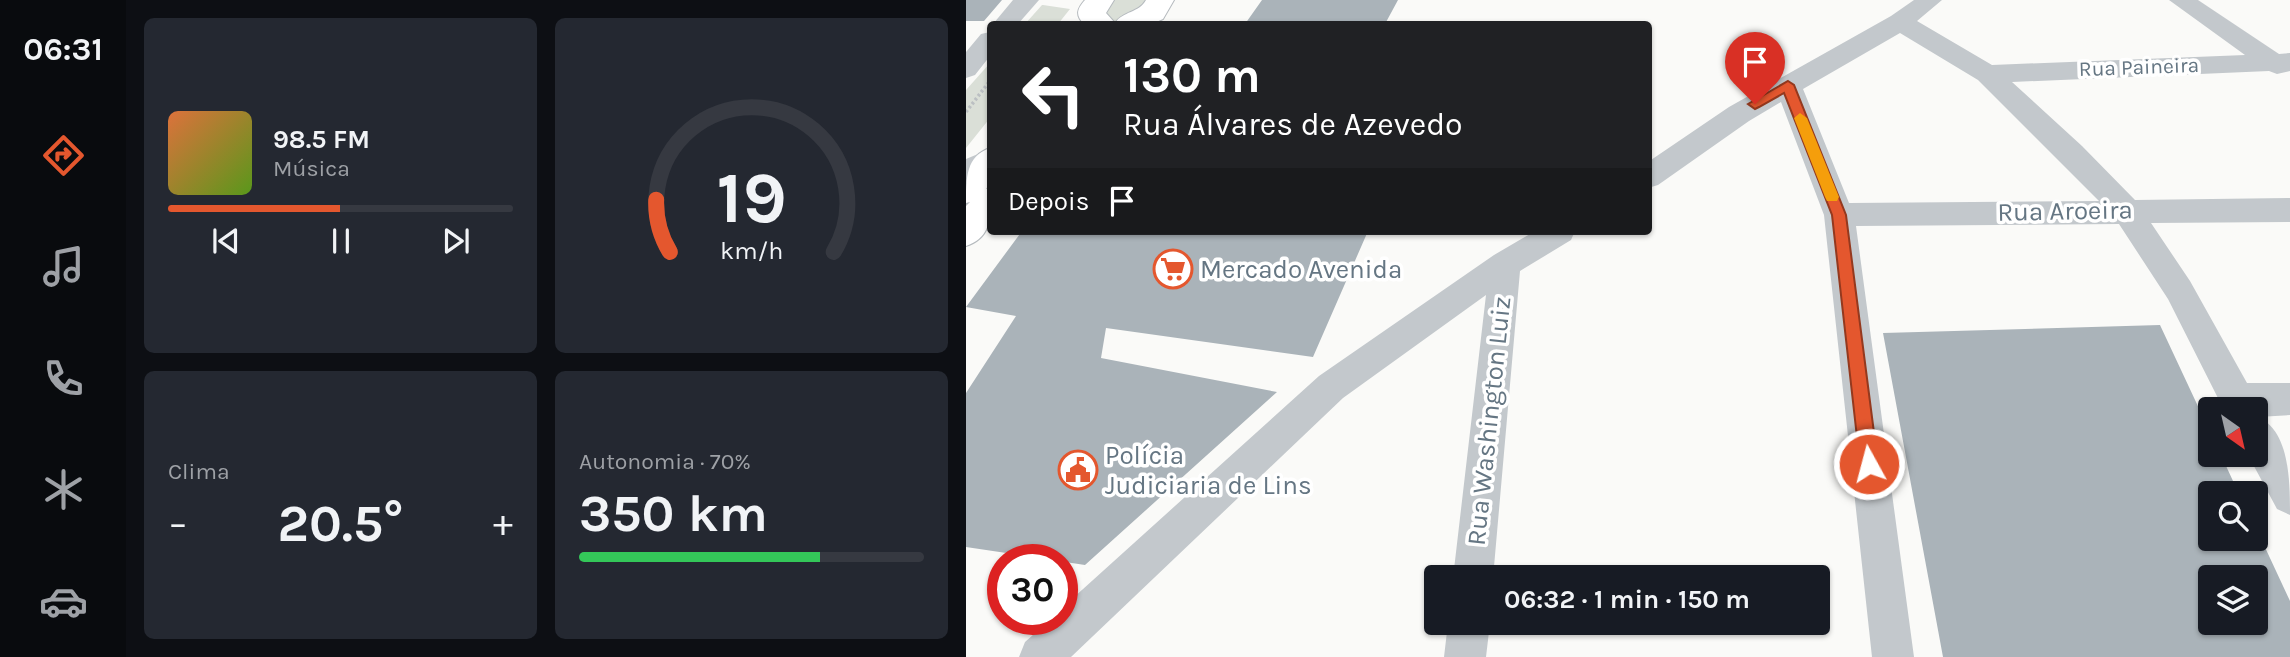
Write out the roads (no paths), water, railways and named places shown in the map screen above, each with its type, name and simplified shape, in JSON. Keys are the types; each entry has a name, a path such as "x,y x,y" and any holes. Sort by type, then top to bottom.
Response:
{"main road":[{"path":"966,190 987,163"},
{"path":"966,232 987,205"}],"street":[{"path":"1008,21 1027,0"},
{"path":"1652,174 1739,114 1900,22 1930,0"},
{"path":"2180,0 2284,66"},
{"path":"1900,22 1987,74 2072,153 2126,210 2179,290 2236,397"},
{"path":"966,37 987,39"},
{"path":"966,69 987,43"},
{"name":"Rua Paineira","path":"1987,74 2284,66"},
{"path":"1788,85 1839,215 1893,657"},
{"path":"966,172 987,161"},
{"name":"Rua Aroeira","path":"1839,215 2290,210"},
{"path":"1040,657 1331,387 1505,264 1553,235"},
{"name":"Rua Washington Luiz","path":"1474,565 1505,264"},
{"path":"2268,401 2290,399"},
{"path":"2268,455 2290,496"},
{"path":"1465,657 1468,635"}],"place":[{"name":"Mercado Avenida","path":"1173,269"},
{"name":"Polícia Judiciaria de Lins","path":"1078,470"}]}
